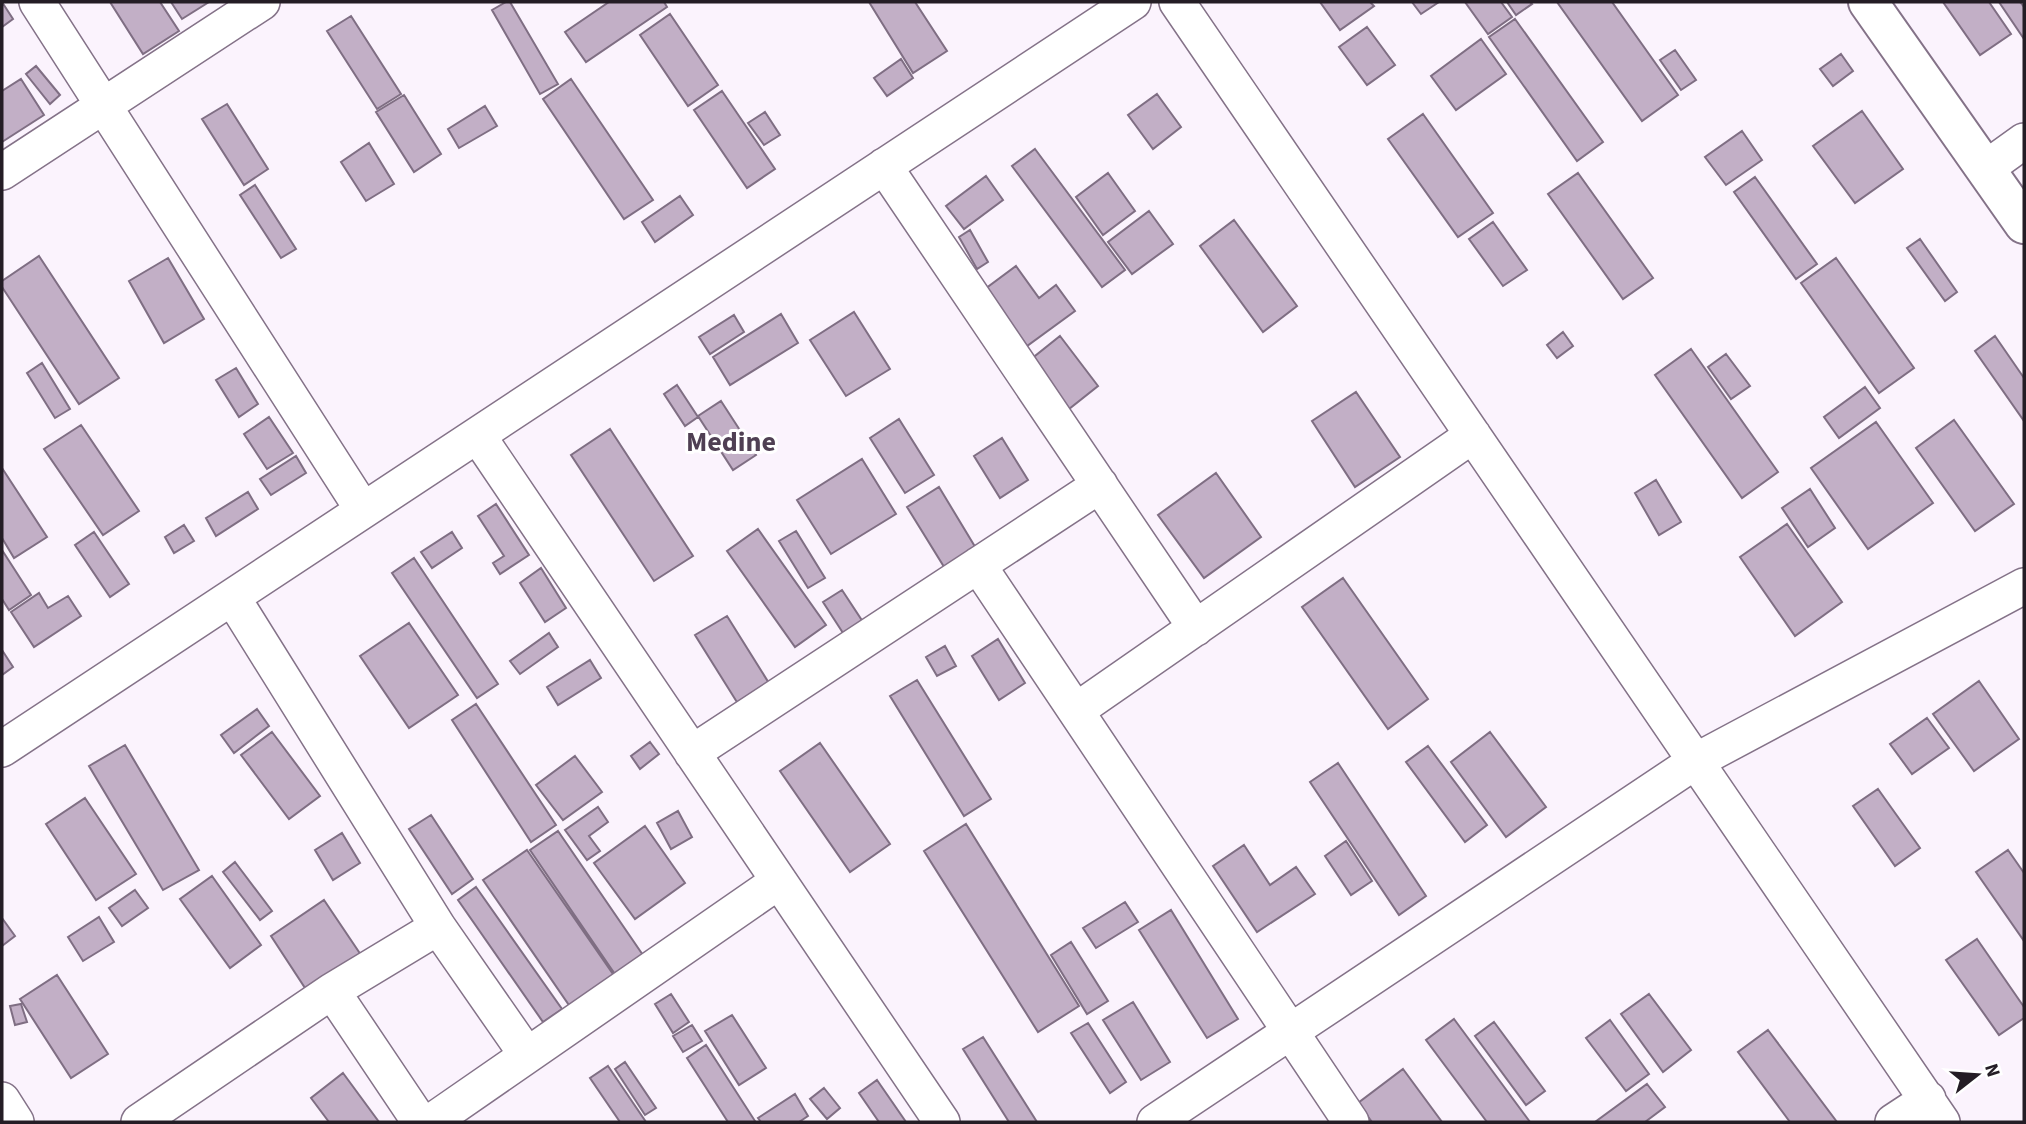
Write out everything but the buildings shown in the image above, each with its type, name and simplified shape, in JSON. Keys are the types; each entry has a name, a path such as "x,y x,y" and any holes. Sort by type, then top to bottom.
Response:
{"street":[{"path":"37,2 363,510"},
{"path":"2,172 262,2"},
{"path":"2,749 1133,2"},
{"path":"1177,2 1935,1111 1893,1122"},
{"path":"1868,2 2024,224"},
{"path":"1985,169 2024,141"},
{"path":"884,166 1196,628"},
{"path":"1077,710 1473,435"},
{"path":"478,436 942,1122"},
{"path":"692,753 1100,485"},
{"path":"978,565 1351,1122"},
{"path":"1155,1122 1696,761 2024,586"},
{"path":"232,597 438,927 527,1055"},
{"path":"431,1122 779,881"},
{"path":"139,1122 332,991 438,927"},
{"path":"332,991 420,1122"},
{"path":"2,1100 16,1122"}],"district":[{"name":"Medine","path":"731,441"}]}
